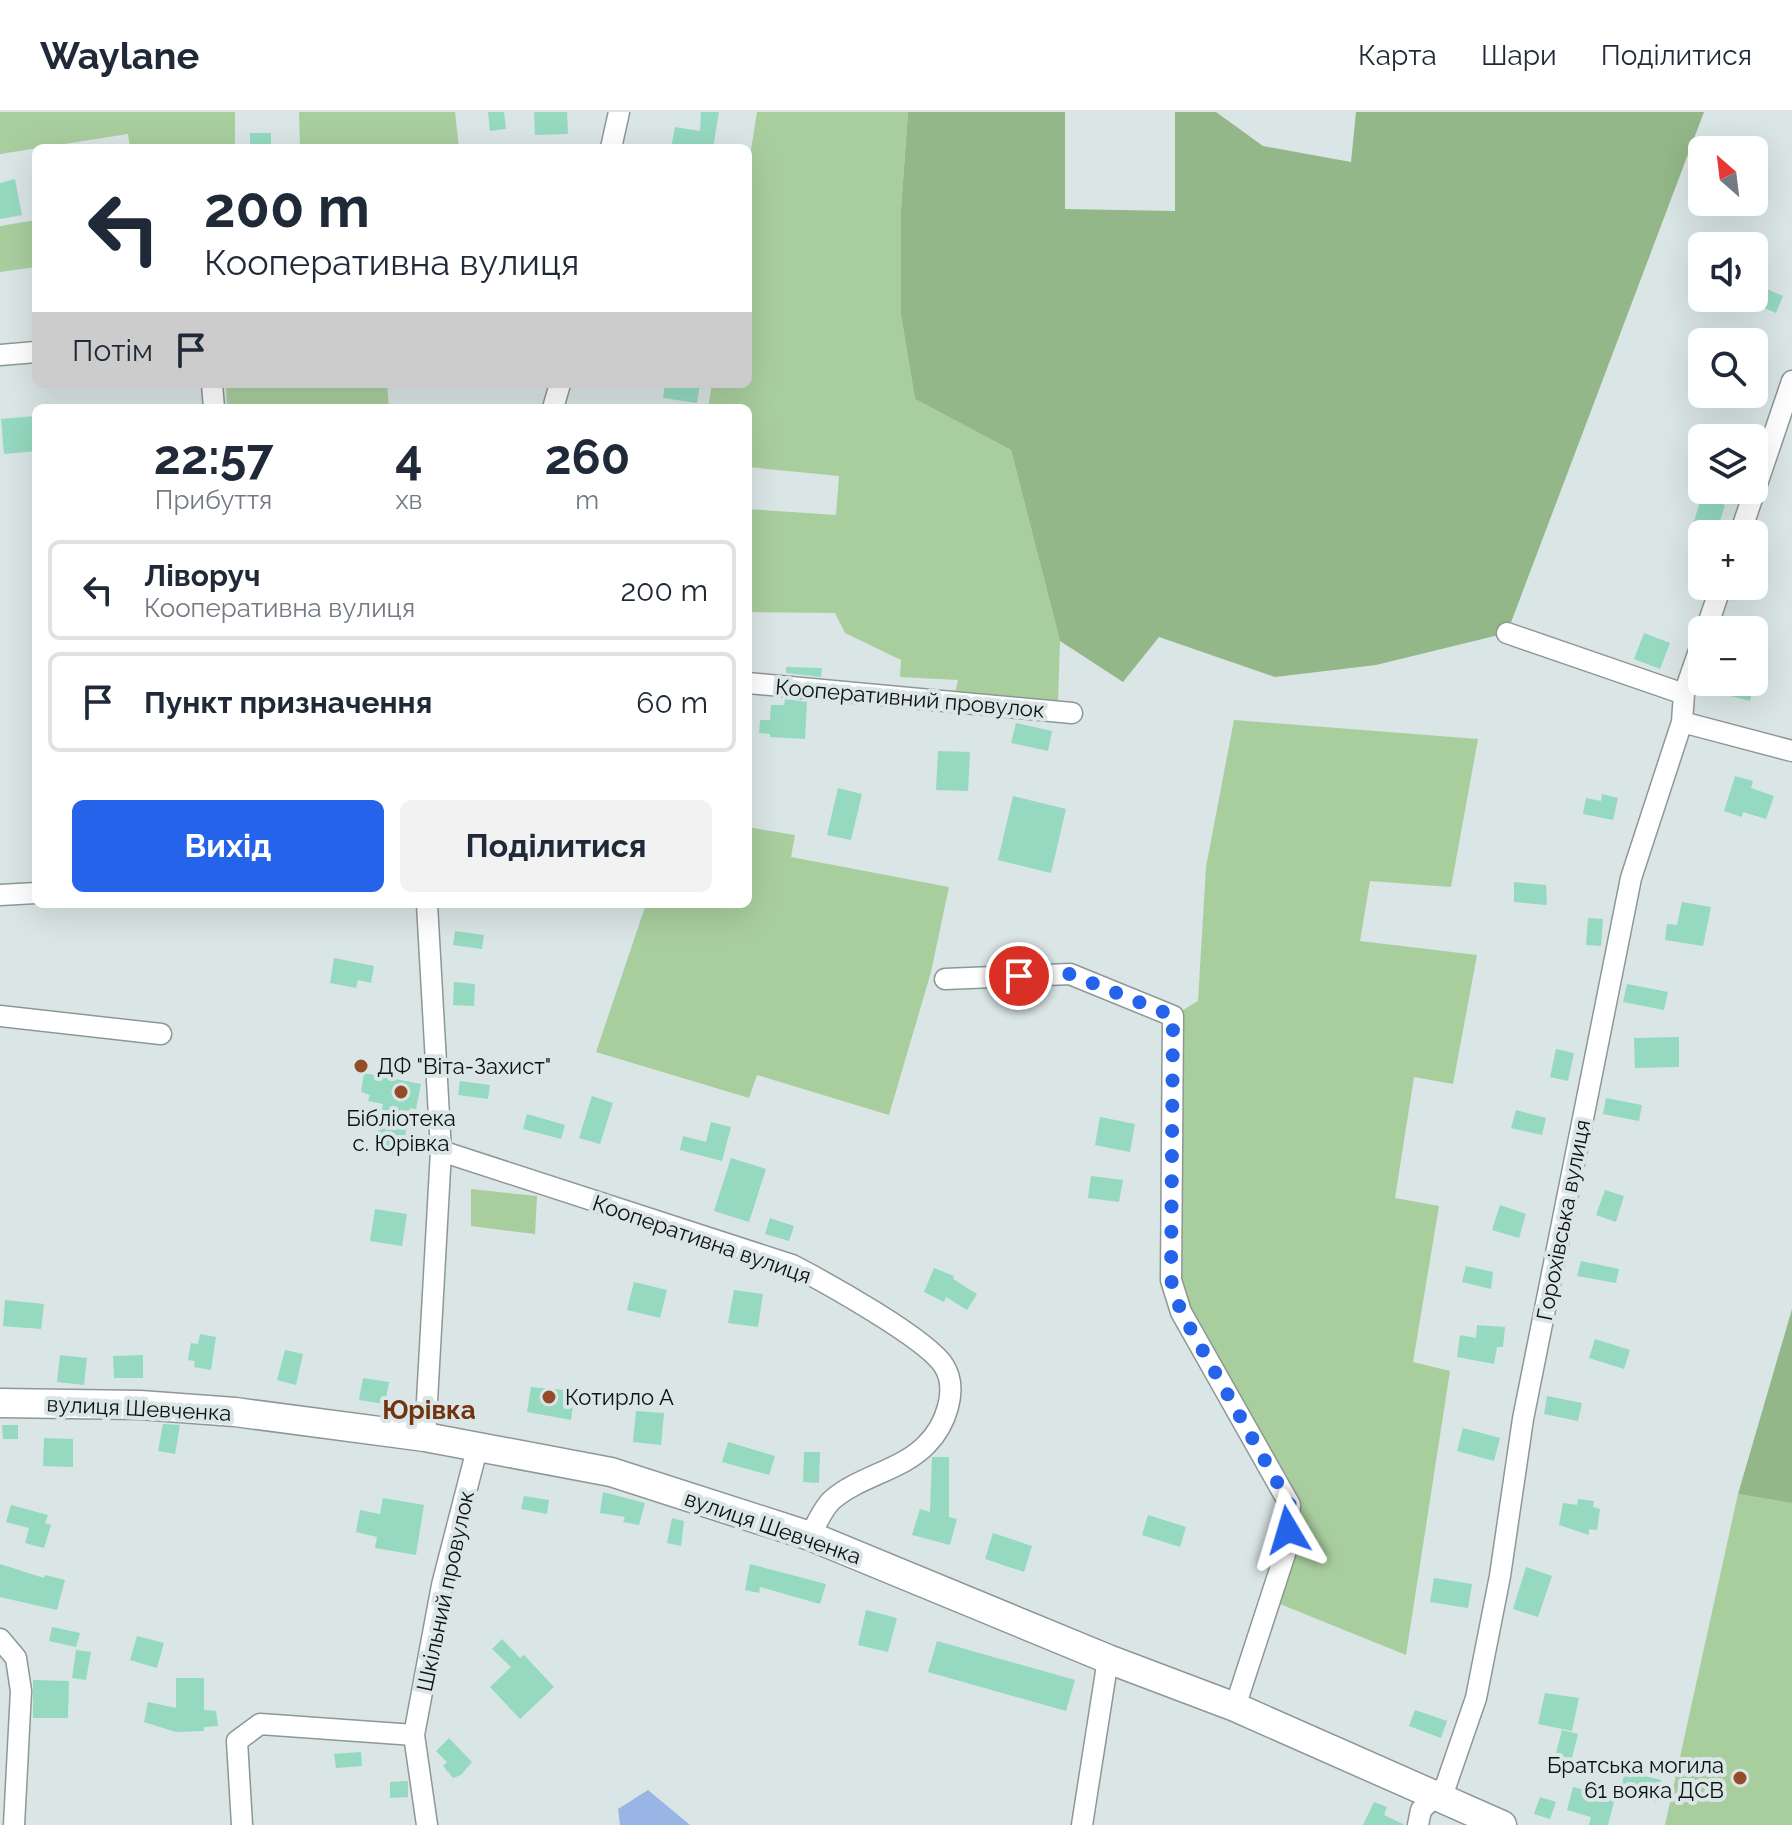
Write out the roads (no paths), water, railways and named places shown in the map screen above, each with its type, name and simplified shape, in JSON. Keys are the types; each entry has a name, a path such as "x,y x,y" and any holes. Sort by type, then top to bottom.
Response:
{"street":[{"path":"612,144 619,112"},
{"path":"0,355 32,352"},
{"path":"1746,520 1784,434 1792,381"},
{"path":"1507,633 1684,694"},
{"name":"Горохівська вулиця","path":"1418,1825 1421,1810 1446,1785 1476,1698 1500,1576 1523,1419 1631,878 1682,722 1688,682"},
{"name":"Кооперативний провулок","path":"752,683 1072,713"},
{"path":"1682,722 1792,751"},
{"path":"0,895 32,893"},
{"path":"425,1437 441,1151 427,908"},
{"path":"945,979 1070,974 1173,1016 1171,1280 1181,1312 1290,1505 1285,1554 1235,1707"},
{"path":"0,1016 161,1034"},
{"name":"Кооперативна вулиця","path":"441,1151 792,1265 839,1289 931,1352 945,1366 952,1390 945,1419 927,1446 831,1500 810,1536"},
{"name":"вулиця Шевченка","path":"0,1403 140,1405 235,1412 425,1437 611,1472 810,1536 1108,1659 1235,1707 1432,1797 1502,1825"},
{"name":"Шкільний провулок","path":"427,1825 414,1735 442,1585 477,1449"},
{"path":"0,1639 16,1658 21,1691 14,1825"},
{"path":"1082,1825 1108,1659"},
{"path":"242,1825 237,1741 260,1724 414,1735"}],"water":[{"path":"648,1790 690,1825 620,1825 618,1809"}],"place":[{"name":"ДФ \"Віта-Захист\"","path":"361,1066"},
{"name":"Бібліотека с. Юрівка","path":"401,1092"},
{"name":"Котирло А","path":"549,1397"},
{"name":"Братська могила 61 вояка ДСВ","path":"1740,1778"}],"district":[{"name":"Юрівка","path":"429,1410"}]}
